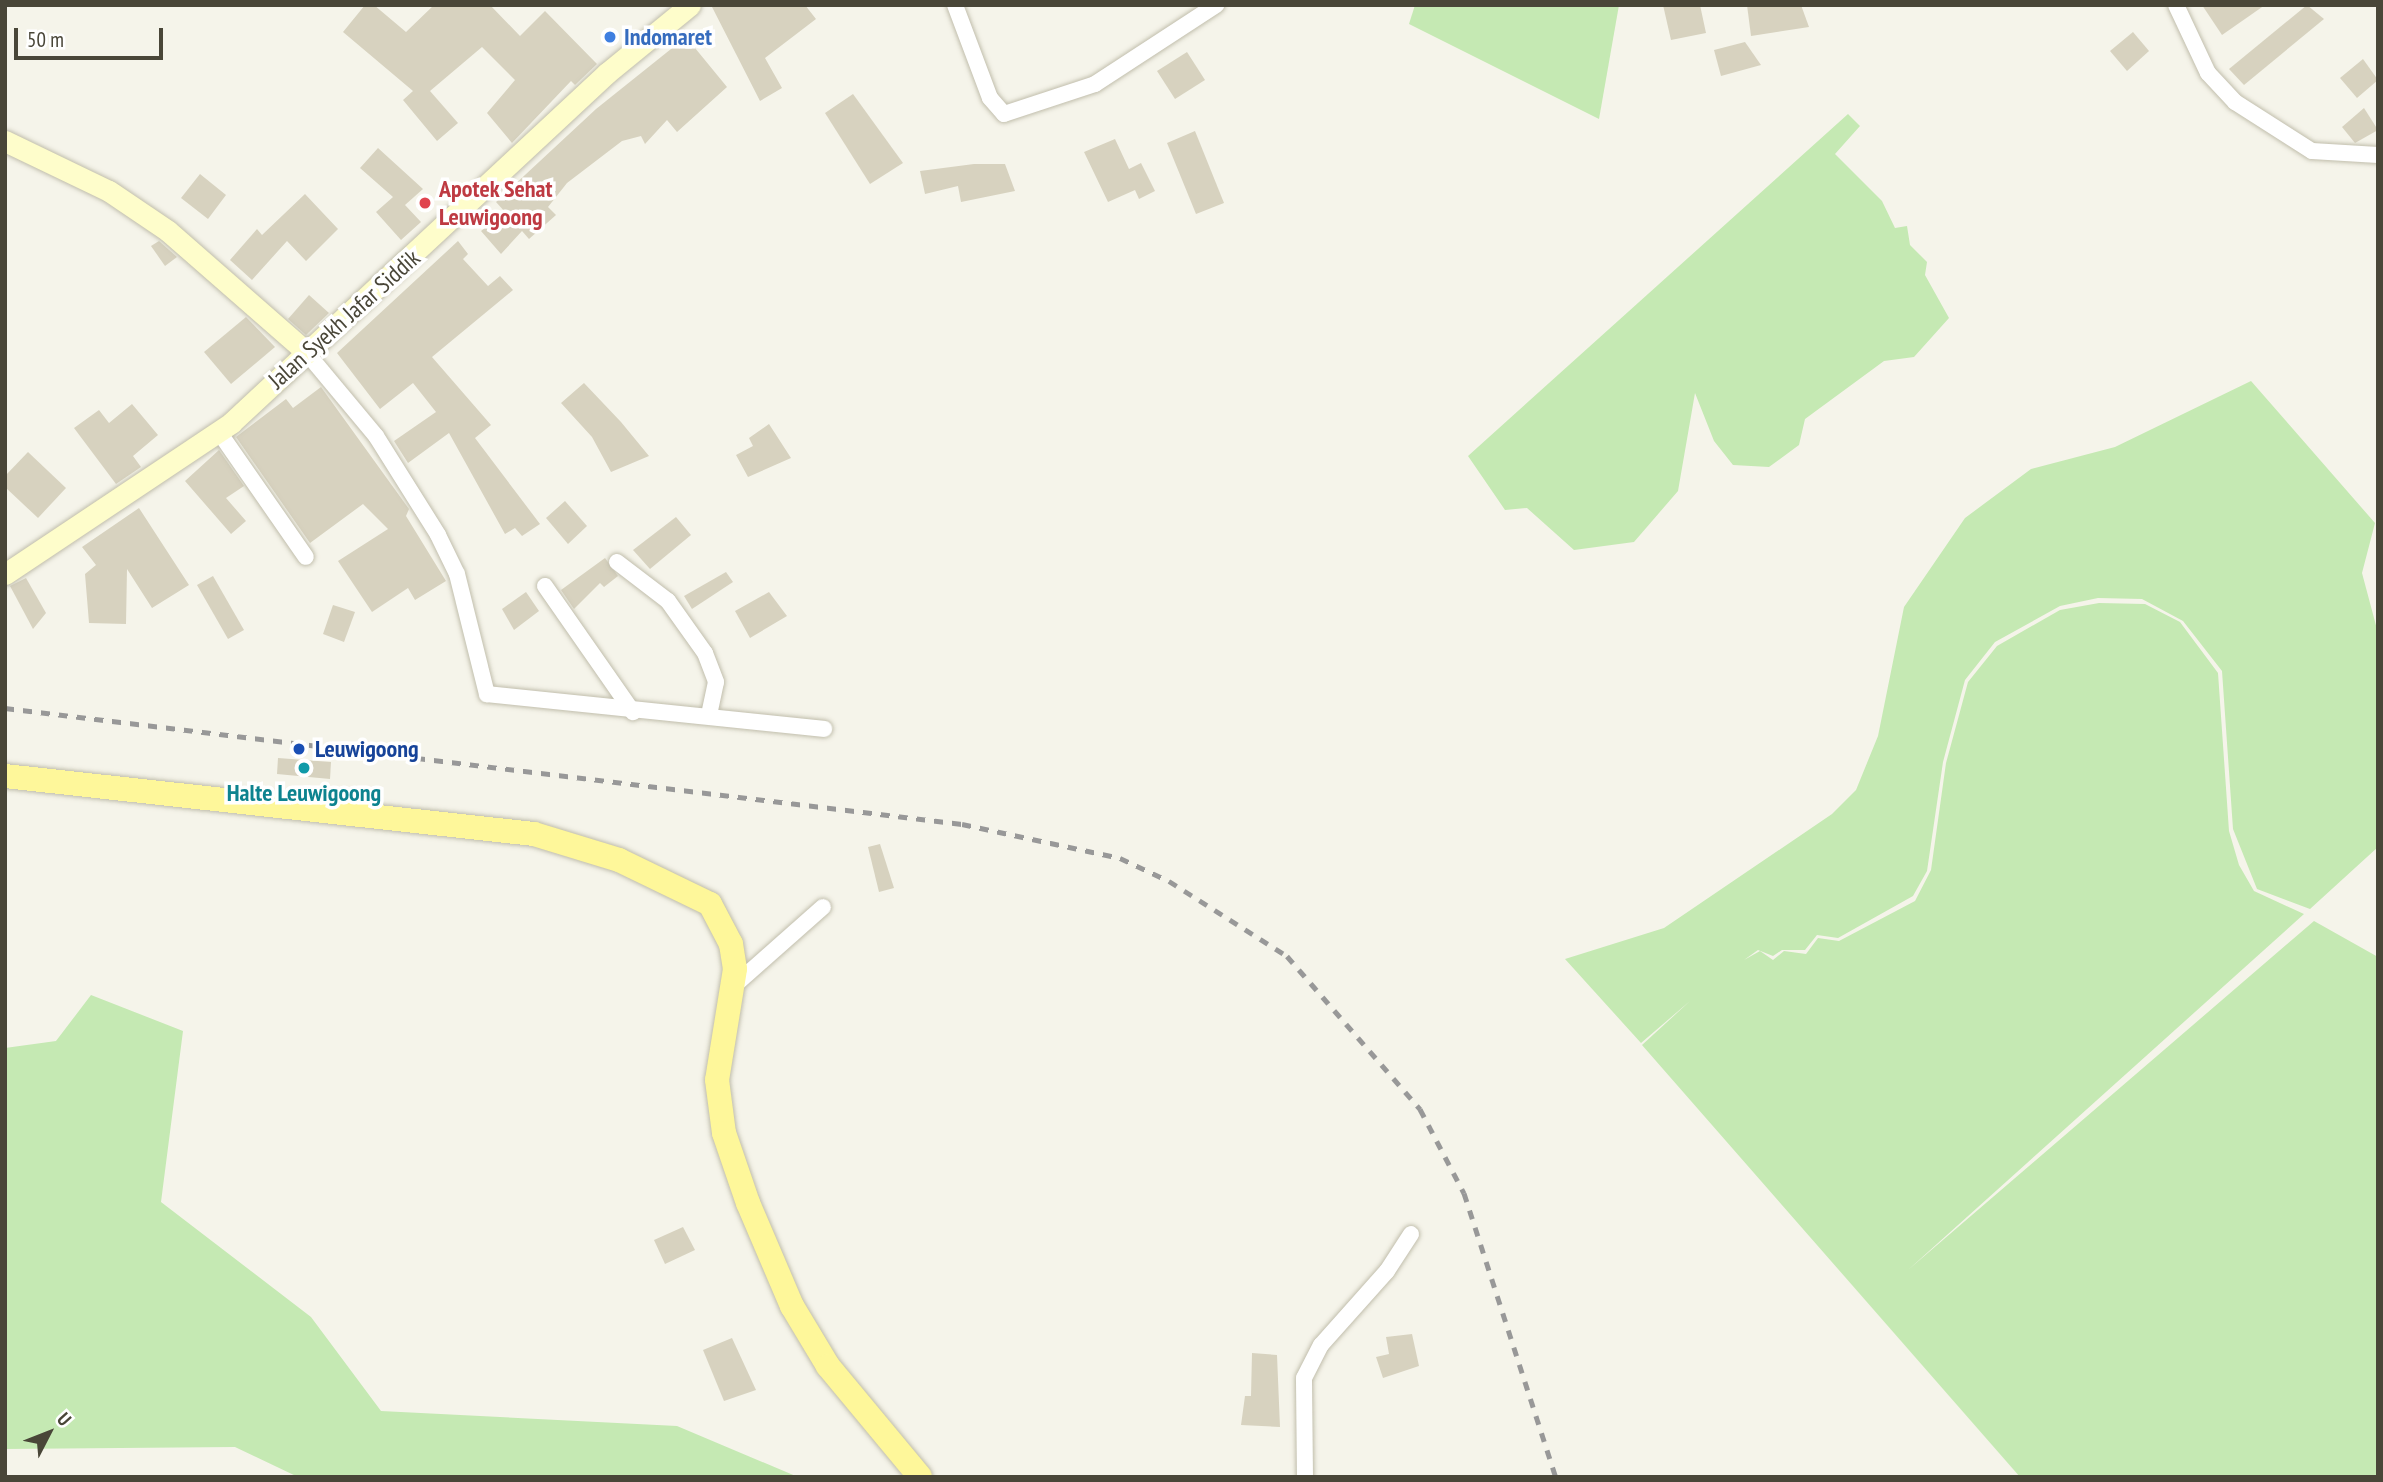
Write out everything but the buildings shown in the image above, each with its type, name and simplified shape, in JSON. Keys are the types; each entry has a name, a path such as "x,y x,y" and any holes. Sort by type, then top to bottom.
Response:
{"main road":[{"name":"Jalan Syekh Jafar Siddik","path":"5,574 219,432 607,73 690,5"},
{"path":"5,141 109,191 168,231 306,352"},
{"path":"5,776 379,815 583,846 710,904 731,944 736,985 717,1080 724,1133 748,1203 792,1306 828,1366 920,1477"}],"street":[{"path":"955,5 990,98 1004,114 1095,84 1216,5"},
{"path":"2176,5 2208,72 2235,102 2312,151 2378,155"},
{"path":"306,352 376,436 438,535 457,574 487,694 633,712 709,715 824,729"},
{"path":"219,432 306,557"},
{"path":"618,562 668,601 705,653 716,682 709,715"},
{"path":"545,586 633,712"},
{"path":"736,985 824,908"},
{"path":"1305,1477 1304,1378 1321,1345 1387,1271 1411,1234"}],"green space":[{"path":"1415,5 1619,5 1599,119 1409,24"},
{"path":"1848,114 1860,126 1835,154 1882,201 1895,228 1907,226 1910,245 1927,262 1925,275 1949,318 1914,357 1884,361 1805,419 1799,445 1769,467 1733,465 1714,441 1695,393 1678,491 1634,542 1574,550 1527,508 1505,510 1468,456"},
{"path":"2251,381 2375,523 2362,573 2378,633 2378,847 2310,909 2257,889 2233,829 2222,671 2183,621 2142,599 2098,598 2060,606 1995,642 1965,680 1943,762 1927,871 1913,896 1838,938 1817,935 1805,950 1782,950 1773,956 1758,950 1744,960 1760,951 1773,960 1784,951 1806,954 1818,938 1839,941 1915,901 1931,870 1946,763 1968,682 1997,646 2060,610 2099,603 2145,604 2180,622 2218,673 2229,831 2239,865 2254,891 2304,914 1908,1270 2314,921 2378,957 2378,1477 2020,1477 1642,1045 1690,1001 1641,1043 1565,959 1664,928 1832,814 1856,790 1878,736 1904,607 1965,518 2031,469 2115,447"},
{"path":"91,995 183,1031 161,1202 311,1317 381,1411 677,1426 798,1477 298,1477 235,1447 5,1449 5,1048 56,1041"}],"railway":[{"path":"5,708 962,824 1120,858 1169,881 1287,956 1420,1109 1464,1193 1556,1477"}],"place":[{"name":"Indomaret","path":"610,37"},
{"name":"Apotek Sehat Leuwigoong","path":"425,203"},
{"name":"Leuwigoong","path":"299,749"},
{"name":"Halte Leuwigoong","path":"304,768"}]}
